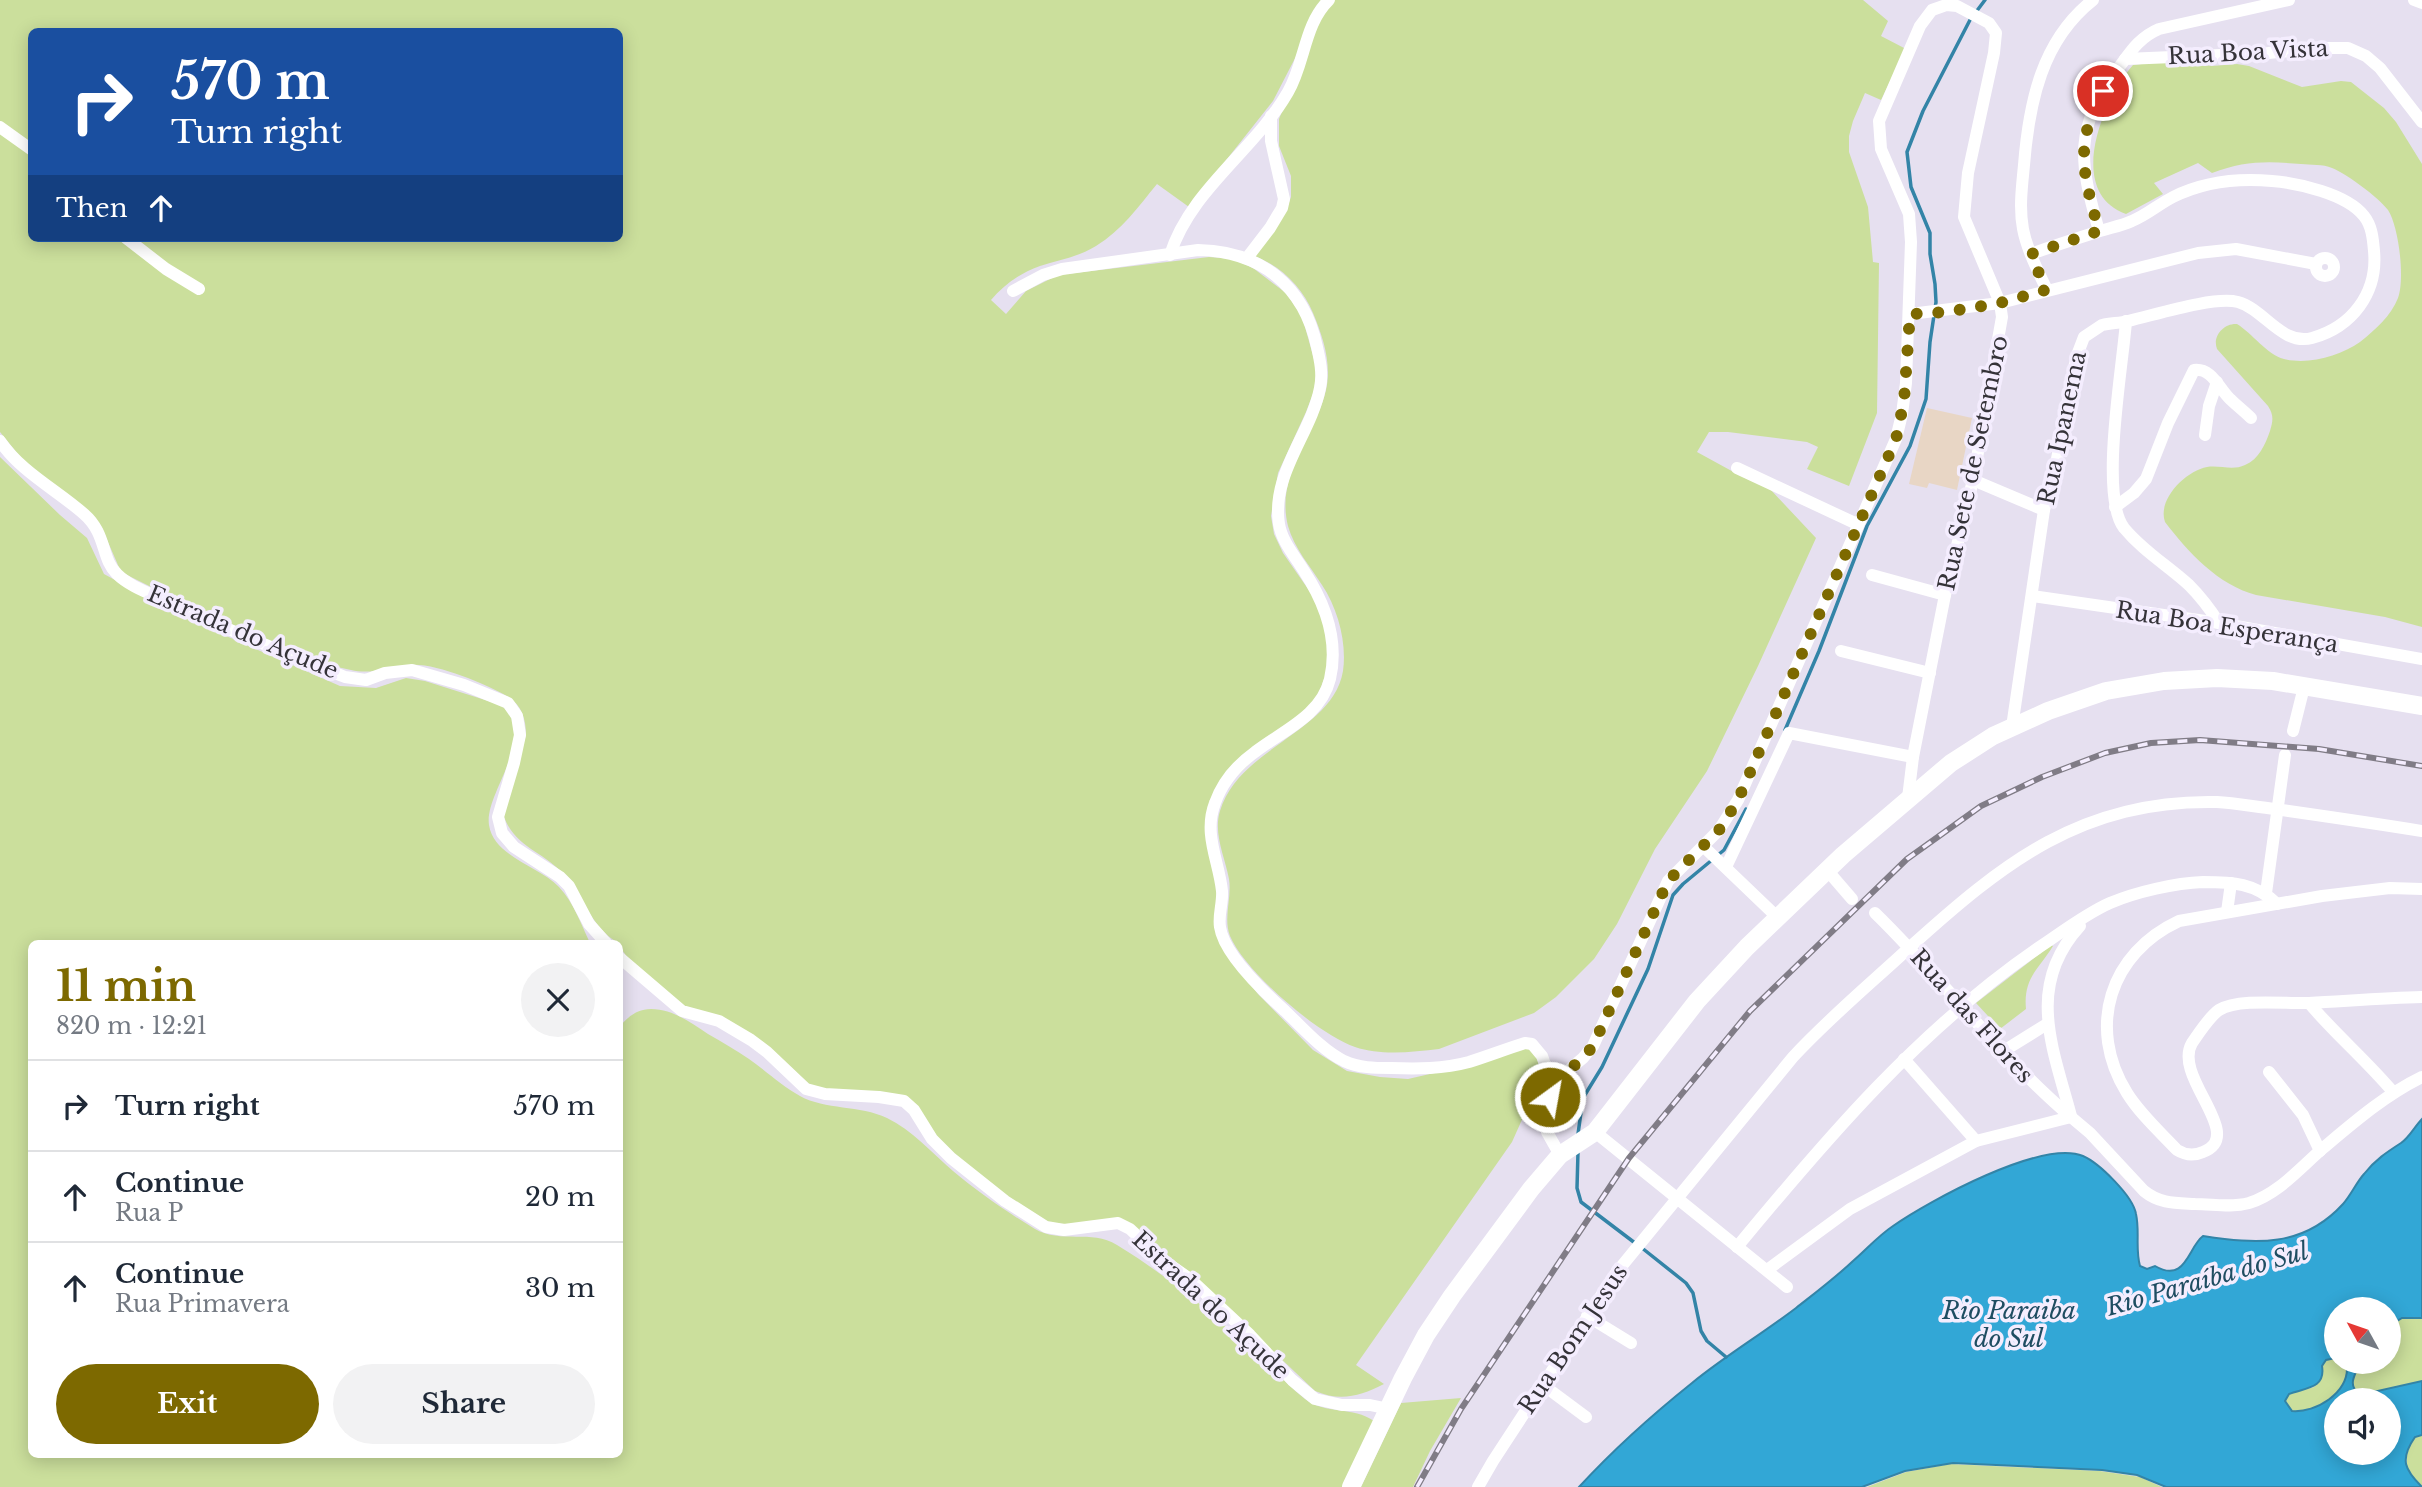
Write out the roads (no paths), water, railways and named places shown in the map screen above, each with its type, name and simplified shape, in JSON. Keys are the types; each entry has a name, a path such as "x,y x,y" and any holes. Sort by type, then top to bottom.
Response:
{"street":[{"path":"1170,256 1196,206 1271,116 1294,82 1308,35 1316,17 1329,0"},
{"path":"2046,290 2024,234 2021,199 2025,149 2041,71 2060,33 2093,0"},
{"path":"2099,231 2085,178 2084,146 2095,106 2125,59 2140,41 2159,29 2289,0"},
{"path":"2414,0 2422,3"},
{"name":"Rua Sete de Setembro","path":"1908,798 1913,757 1945,595 1973,480 2000,338 2002,311 1964,217 1968,173 1996,33 1993,27 1979,17 1951,5 1932,10 1920,26 1881,114 1879,127 1881,149 1909,214 1912,261 1910,314"},
{"name":"Rua Boa Vista","path":"2125,59 2348,48 2366,56 2381,68 2422,121"},
{"path":"1247,258 1270,228 1282,208 1284,199 1271,141 1271,116"},
{"path":"0,127 28,147"},
{"name":"Rua Ipanema","path":"2012,727 2044,510 2081,340 2098,326 2198,305 2235,302 2294,338 2318,336 2342,324 2364,301 2374,268 2372,233 2363,215 2337,198 2289,183 2258,180 2223,182 2203,187 2172,198 2130,222 2031,254"},
{"path":"131,242 166,269 199,289"},
{"path":"1013,291 1043,275 1062,269 1213,250 1247,258 1268,270 1294,292 1307,314 1319,355 1322,377 1315,408 1286,472 1278,507 1282,536 1328,617 1332,667 1325,692 1315,706 1293,727 1242,763 1227,781 1214,804 1209,831 1222,892 1219,923 1222,936 1243,967 1271,998 1324,1047 1349,1064 1369,1068 1435,1068 1468,1062 1528,1043 1534,1046 1542,1056 1550,1086 1547,1132 1563,1153"},
{"path":"1550,1086 1593,1046 1668,881 1707,849 1738,800 1900,427 1910,314 1947,312 2000,303 2176,258 2219,251 2247,251 2316,264"},
{"path":"2126,321 2115,425 2117,517 2154,558 2202,598 2219,623"},
{"path":"2115,508 2146,479 2168,423 2192,372 2196,369 2204,371 2217,382 2227,396 2251,418"},
{"path":"2205,435 2209,406 2217,382"},
{"name":"Estrada do Açude","path":"0,441 19,464 86,516 102,537 115,573 138,587 205,620 345,677 366,680 385,673 412,670 464,685 508,703 517,716 520,734 499,809 502,833 514,847 560,877 569,886 600,940"},
{"path":"1737,468 1857,524"},
{"path":"1973,480 2044,510"},
{"path":"1872,575 1945,595"},
{"name":"Rua Boa Esperança","path":"2032,596 2219,623 2422,659"},
{"path":"1841,651 1930,673"},
{"path":"1351,1487 1411,1362 1452,1296 1517,1207 1563,1153 1593,1133 1718,977 1827,870 1951,763 2012,727 2106,691 2164,681 2273,681 2422,706"},
{"path":"2293,732 2304,687"},
{"path":"1723,864 1789,733 1913,757"},
{"path":"2266,892 2285,755"},
{"name":"Rua Bom Jesus","path":"1478,1487 1587,1315 1628,1258 1813,1035 1941,918 1995,874 2041,845 2074,830 2140,808 2164,805 2217,802 2315,813 2422,831"},
{"path":"1707,849 1777,917"},
{"path":"1827,870 1853,899"},
{"path":"1737,1247 1863,1100 1960,1006 2008,968 2094,912 2119,900 2166,887 2196,883 2231,883 2266,892 2277,904"},
{"path":"2227,912 2231,883"},
{"path":"2422,889 2390,888 2179,921 2139,948 2122,969 2107,1011 2109,1041 2119,1078 2135,1104 2177,1150 2188,1155 2203,1152 2218,1137 2215,1121 2190,1072 2188,1058 2190,1046 2217,1011 2252,1003 2422,997"},
{"path":"1767,1270 1850,1209 1976,1142 2071,1117 2047,1024 2048,985 2055,962 2070,937 2094,912"},
{"name":"Rua das Flores","path":"1875,913 1910,947 2002,1052 2090,1133 2149,1195 2160,1201 2229,1206 2247,1204 2270,1194 2393,1092 2422,1077"},
{"name":"Estrada do Açude","path":"623,961 682,1011 719,1021 751,1040 806,1088 825,1094 904,1101 914,1110 932,1139 951,1158 1005,1201 1046,1227 1064,1230 1118,1223 1130,1228 1164,1261 1190,1279 1250,1335 1292,1380 1315,1399 1342,1405 1370,1405 1390,1409"},
{"path":"2309,1003 2393,1092"},
{"path":"2002,1052 2047,1024"},
{"path":"1904,1059 1976,1142"},
{"path":"2269,1072 2303,1115 2320,1151"},
{"path":"1593,1133 1787,1287"},
{"path":"1587,1315 1631,1343"},
{"path":"1543,1385 1586,1417"}],"water":[{"name":"Rio Paraiba do Sul","path":"2422,1119 2422,1318 2401,1319 2401,1297 2324,1297 2324,1363 2321,1379 2307,1389 2289,1394 2285,1401 2292,1411 2311,1409 2324,1403 2324,1465 2401,1465 2401,1388 2391,1388 2422,1381 2422,1435 2415,1437 2410,1445 2406,1464 2411,1475 2422,1487 2166,1487 2137,1475 2102,1470 1953,1463 1905,1471 1862,1487 1579,1487 1677,1395 1810,1297 1888,1230 1932,1202 1986,1175 2041,1156 2065,1153 2083,1156 2098,1165 2114,1181 2134,1207 2140,1266 2147,1269 2155,1266 2173,1270 2185,1262 2203,1236 2242,1241 2278,1240 2312,1229 2343,1204 2368,1169 2409,1135"},
{"name":"Rio Paraiba do Sul","path":"2346,1374 2355,1374 2354,1387 2340,1388"}],"waterway":[{"path":"1976,12 1985,0"},
{"path":"1785,730 1867,526 1910,446 1926,399 1936,302 1935,284 1930,233 1911,187 1907,152 1923,111 1971,18"},
{"path":"1578,1134 1583,1098 1602,1067 1648,969 1673,895 1724,850 1746,809"},
{"path":"1578,1152 1577,1188 1581,1202 1635,1243"},
{"path":"1642,1248 1686,1283 1693,1293 1701,1331 1707,1341 1726,1357"}],"railway":[{"path":"1417,1487 1461,1409 1629,1158 1750,1011 1907,859 1981,806 2042,777 2105,753 2151,743 2200,740 2319,749 2422,766"}],"water label":[{"name":"Rio Paraíba do Sul","path":"2207,1279"}]}
